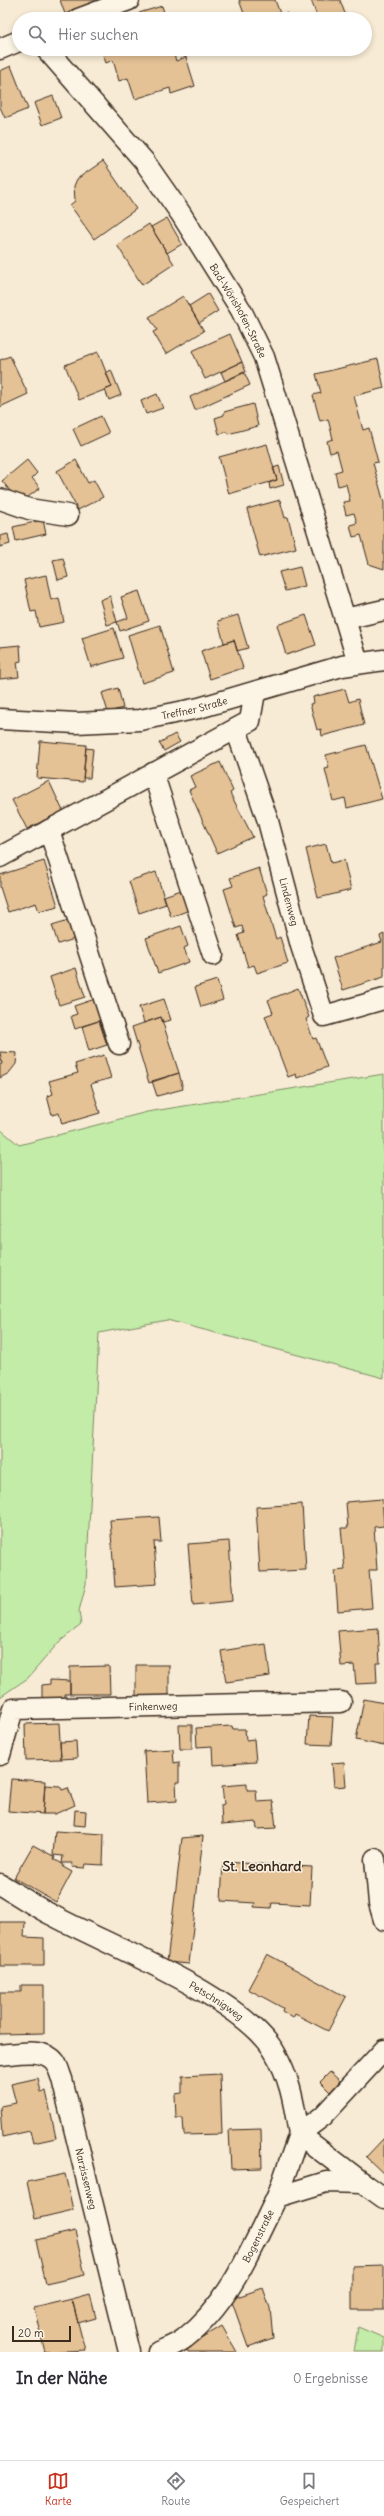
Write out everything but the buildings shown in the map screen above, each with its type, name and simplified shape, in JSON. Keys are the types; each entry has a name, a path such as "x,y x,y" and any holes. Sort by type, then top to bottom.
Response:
{"street":[{"path":"97,12 129,0"},
{"path":"0,49 12,44"},
{"name":"Bad-Wörishofen-Straße","path":"52,56 144,161 181,214 241,310 264,357 345,619"},
{"path":"0,499 29,509 68,515"},
{"path":"358,663 345,619 384,610"},
{"name":"Treffner Straße","path":"0,719 76,723 140,720 200,708 358,663 384,660"},
{"path":"0,857 250,721 255,692"},
{"name":"Lindenweg","path":"236,729 268,821 301,946 324,1016 384,999"},
{"path":"153,773 214,955"},
{"path":"49,830 119,1044"},
{"name":"Finkenweg","path":"0,1755 13,1709 341,1702"},
{"path":"375,1859 379,1902 384,1920"},
{"name":"Petschnigweg","path":"0,1884 51,1915 206,1993 250,2024 274,2050 291,2085 299,2134"},
{"path":"277,2197 299,2134 323,2116 384,2050"},
{"name":"Narzissenweg","path":"0,2055 35,2053 55,2061 60,2073 129,2352"},
{"path":"299,2134 384,2198"},
{"name":"Bogenstraße","path":"158,2352 184,2339 206,2319 226,2294 277,2197 326,2182 363,2183"}],"green space":[{"path":"384,1074 384,1378 167,1320 99,1333 86,1584 79,1611 81,1625 59,1642 28,1678 0,1697 0,1129 19,1145 147,1112"},
{"path":"358,2327 384,2338 384,2352 354,2352"}],"district":[{"name":"St. Leonhard","path":"262,1866"}]}
